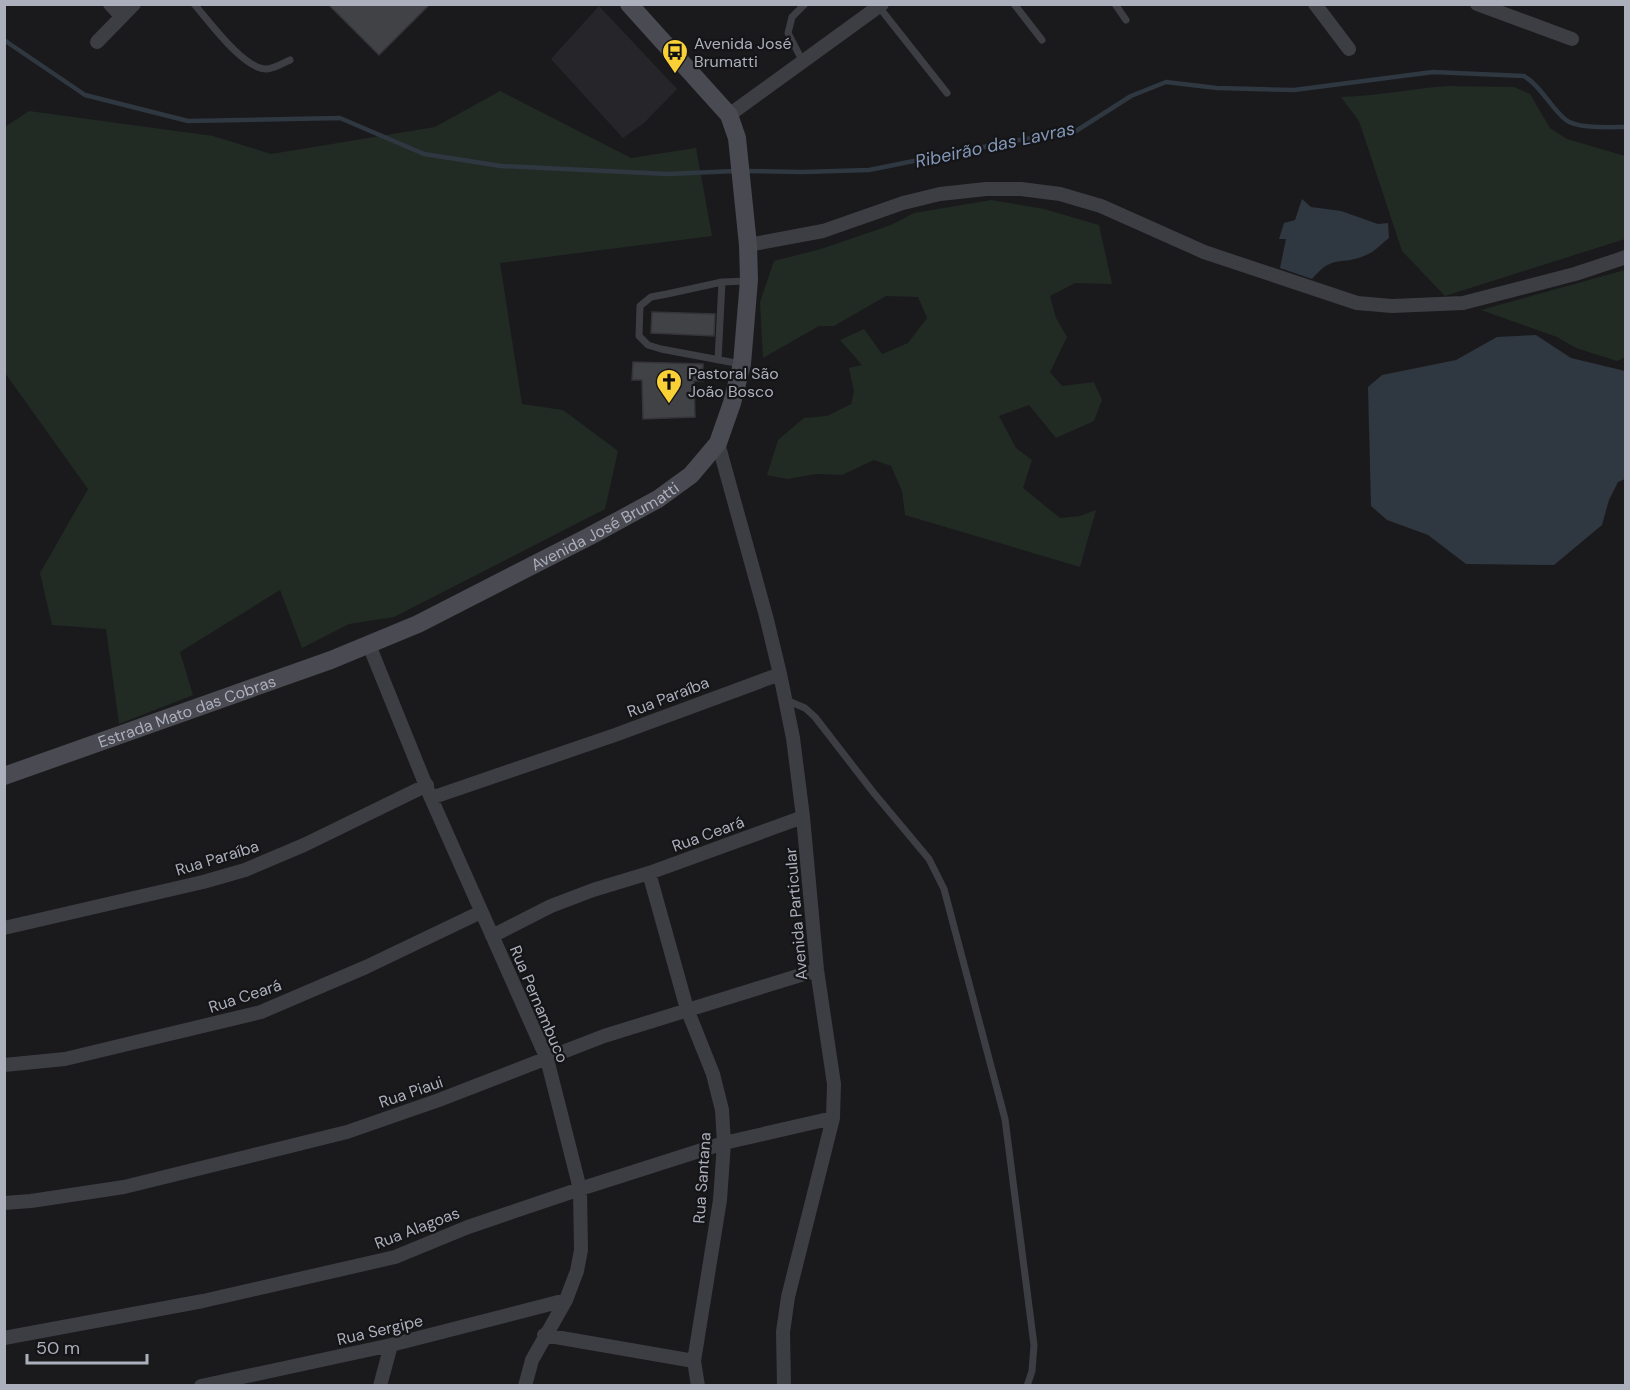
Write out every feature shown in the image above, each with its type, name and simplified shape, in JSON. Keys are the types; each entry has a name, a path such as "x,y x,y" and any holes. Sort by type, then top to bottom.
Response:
{"main road":[{"name":"Avenida José Brumatti","path":"369,645 428,619 590,536 658,498 691,474 718,443 742,364 749,280 748,245 737,138 729,115 629,4"},
{"name":"Estrada Mato das Cobras","path":"4,776 369,645"}],"street":[{"path":"110,4 121,16"},
{"path":"97,42 134,4"},
{"path":"1315,4 1349,49"},
{"path":"1478,4 1572,39"},
{"path":"729,115 881,6"},
{"path":"748,245 823,231 903,203 940,194 986,189 1022,189 1060,194 1101,206 1204,252 1357,303 1392,306 1463,303 1575,274 1626,257"},
{"name":"Avenida Particular","path":"718,443 780,674 793,738 803,817 817,970 834,1084 833,1118 788,1297 783,1332 784,1386"},
{"name":"Rua Pernambuco","path":"369,645 429,792 547,1059 580,1189 581,1250 577,1271 566,1300 544,1335 532,1360 525,1386"},
{"name":"Rua Paraíba","path":"4,928 203,882 245,870 429,792 615,735 780,674"},
{"name":"Rua Ceará","path":"492,936 551,906 803,817"},
{"name":"Rua Santana","path":"649,873 687,1009 713,1074 722,1110 724,1143 720,1200 694,1361 698,1386"},
{"name":"Rua Ceará","path":"4,1065 66,1059 261,1012 366,967 481,912"},
{"name":"Rua Piaui","path":"4,1203 124,1187 347,1132 604,1036 817,970"},
{"name":"Rua Alagoas","path":"4,1338 203,1301 395,1257 468,1227 724,1143 833,1118"},
{"name":"Rua Sergipe","path":"201,1386 391,1346 566,1300"},
{"path":"544,1335 694,1361"},
{"path":"380,1386 391,1346"}],"lane":[{"path":"194,4 244,59 255,66 267,69 290,60"},
{"path":"803,62 788,33 792,17 805,4"},
{"path":"1014,4 1042,40"},
{"path":"1115,4 1126,20"},
{"path":"881,6 947,93"},
{"path":"742,364 648,345 639,336 640,306 651,297 722,282 749,280"},
{"path":"718,360 722,282"},
{"path":"786,700 805,708 815,717 929,860 944,889 1005,1119 1034,1345 1032,1371 1027,1386"}],"shaded area":[{"path":"599,6 677,89 644,123 623,138 551,59"},
{"path":"1446,86 1514,87 1530,94 1550,128 1567,139 1625,156 1625,239 1445,296 1402,251 1359,121 1341,97"},
{"path":"500,91 631,158 696,148 712,236 500,263 522,404 563,410 618,451 605,509 394,617 349,624 302,648 280,590 180,652 193,695 119,724 106,629 52,625 40,573 88,489 5,373 5,127 29,111 213,136 271,154 435,127"},
{"path":"1302,199 1311,207 1341,211 1378,224 1388,223 1389,238 1369,254 1333,263 1312,279 1280,268 1286,239 1279,239 1284,223 1295,220"},
{"path":"991,200 1044,209 1099,225 1112,284 1075,283 1050,296 1056,318 1067,337 1050,372 1062,386 1094,382 1102,400 1094,421 1056,438 1029,405 999,416 1016,448 1032,460 1023,488 1060,518 1080,516 1096,510 1080,567 905,515 902,491 891,466 874,460 842,475 817,474 787,479 767,475 778,440 804,418 827,416 851,404 854,392 849,368 862,365 840,340 864,329 882,354 908,343 927,318 918,297 886,296 834,326 819,326 763,358 760,302 774,261 821,249 891,225 914,213"},
{"path":"1625,270 1625,357 1617,361 1576,348 1557,337 1481,310"},
{"path":"1536,335 1571,358 1625,371 1625,479 1618,482 1609,500 1602,525 1554,565 1466,564 1428,535 1387,520 1371,506 1368,387 1382,375 1456,360 1497,337"}],"building":[{"path":"328,4 430,4 379,55"},
{"path":"652,312 715,314 714,336 651,333"},
{"path":"633,362 703,364 703,381 694,381 695,417 643,419 642,380 632,380"}],"waterway":[{"name":"Ribeirão das Lavras","path":"4,40 85,95 188,121 340,118 424,154 501,166 668,174 735,171"},
{"name":"Ribeirão das Lavras","path":"743,171 869,170 1013,141 1076,131 1131,96 1166,82 1217,88 1294,90 1433,72 1524,76 1536,86 1560,115 1571,123 1594,127 1626,127"}],"place":[{"name":"Avenida José Brumatti","path":"675,75"},
{"name":"Pastoral São João Bosco","path":"669,405"}]}
